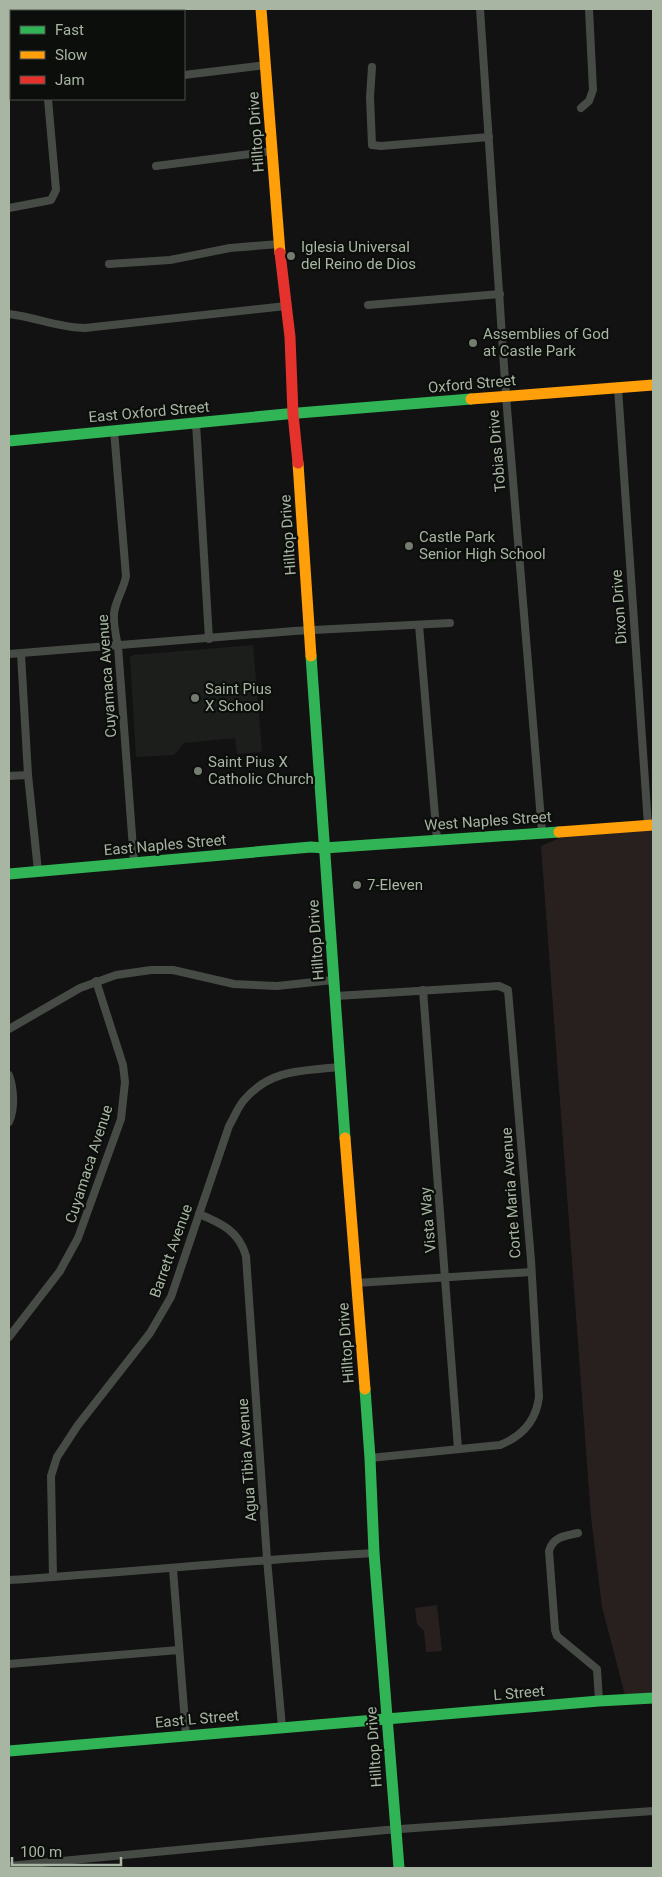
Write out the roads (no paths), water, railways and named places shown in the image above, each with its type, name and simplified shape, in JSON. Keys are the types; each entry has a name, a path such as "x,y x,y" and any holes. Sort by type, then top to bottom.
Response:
{"main road":[{"name":"Hilltop Drive","path":"261,9 279,244 290,346 293,414 297,445 333,980 336,996 339,1067 370,1458 374,1553 398,1868"},
{"name":"Oxford Street","path":"293,414 653,385"},
{"name":"East Oxford Street","path":"9,441 293,414"},
{"name":"West Naples Street","path":"324,848 651,825"},
{"name":"East Naples Street","path":"9,874 311,847 324,848"},
{"name":"L Street","path":"387,1719 653,1698"},
{"name":"East L Street","path":"9,1751 387,1719"}],"street":[{"name":"Tobias Drive","path":"480,9 506,396 542,832"},
{"path":"581,108 589,101 593,90 589,9"},
{"path":"185,75 266,65"},
{"path":"372,67 370,97 372,145 382,146 489,137"},
{"path":"9,208 51,200 56,190 48,100"},
{"path":"156,166 273,151"},
{"path":"109,264 170,260 230,248 279,244"},
{"path":"368,304 500,294"},
{"path":"9,314 22,315 71,328 86,328 286,306"},
{"name":"Dixon Drive","path":"618,388 651,825"},
{"path":"196,422 209,639"},
{"name":"Cuyamaca Avenue","path":"114,430 126,576 114,612 134,862"},
{"path":"9,654 310,631 450,623"},
{"path":"419,625 437,840"},
{"path":"22,654 28,775 38,871"},
{"path":"9,776 28,775"},
{"path":"9,1029 80,988 116,975 151,970 173,970 221,981 277,986 333,980"},
{"name":"Cuyamaca Avenue","path":"9,1337 60,1271 78,1238 121,1119 125,1082 123,1065 96,981"},
{"name":"Corte Maria Avenue","path":"370,1458 458,1449 476,1449 500,1445 521,1434 530,1424 537,1411 539,1388 510,997 508,990 499,986 423,990"},
{"path":"336,996 423,990"},
{"name":"Vista Way","path":"423,990 458,1449"},
{"name":"Barrett Avenue","path":"53,1577 51,1476 57,1457 78,1425 150,1333 172,1297 229,1126 243,1100 271,1078 286,1073 339,1067"},
{"path":"9,1075 13,1097 12,1116 9,1122"},
{"name":"Agua Tibia Avenue","path":"199,1214 222,1224 232,1232 241,1242 246,1256 282,1727"},
{"path":"356,1283 531,1272"},
{"path":"578,1533 558,1538 551,1544 549,1551 555,1630 557,1636 597,1669 599,1701"},
{"path":"9,1580 173,1569 268,1559 374,1553"},
{"path":"173,1569 186,1735"},
{"path":"9,1664 179,1650"},
{"path":"9,1866 396,1830 653,1811"}],"place":[{"name":"Iglesia Universal del Reino de Dios","path":"291,256"},
{"name":"Assemblies of God at Castle Park","path":"473,343"},
{"name":"Castle Park Senior High School","path":"409,546"},
{"name":"Saint Pius X School","path":"195,698"},
{"name":"Saint Pius X Catholic Church","path":"198,771"},
{"name":"7-Eleven","path":"357,885"}]}
